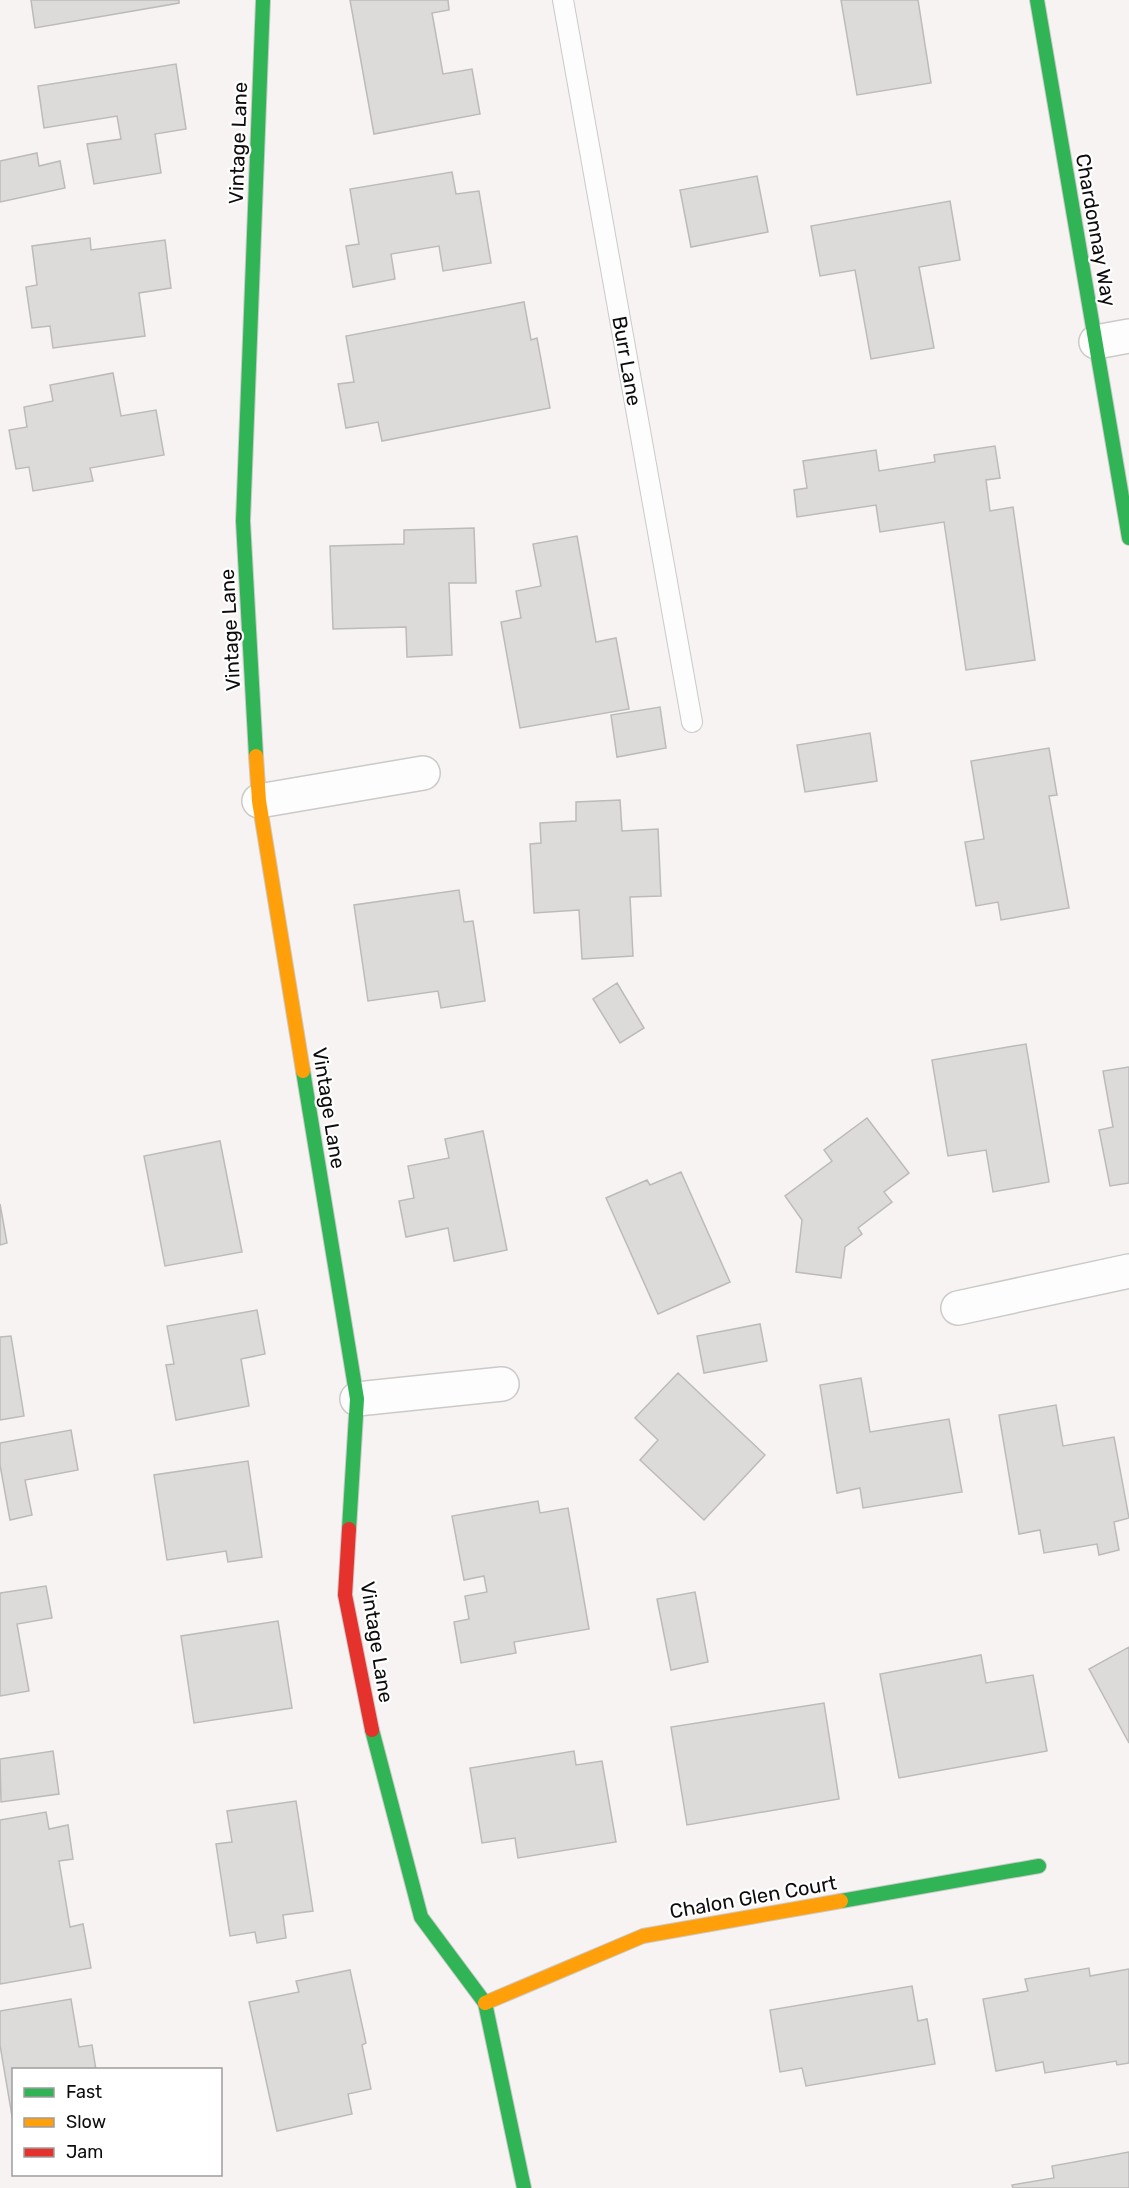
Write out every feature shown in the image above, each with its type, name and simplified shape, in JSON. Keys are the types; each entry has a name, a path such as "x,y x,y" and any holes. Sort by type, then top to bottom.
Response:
{"street":[{"name":"Vintage Lane","path":"263,0 243,521 259,801 357,1399 345,1595 377,1753 421,1917 485,2003 524,2188"},
{"name":"Chardonnay Way","path":"1037,0 1129,538"},
{"path":"1096,342 1129,336"},
{"path":"259,801 423,773"},
{"path":"958,1308 1129,1271"},
{"path":"357,1399 502,1384"},
{"name":"Chalon Glen Court","path":"485,2003 643,1936 1040,1866"}],"lane":[{"name":"Burr Lane","path":"563,0 692,722"}],"building":[{"path":"31,0 179,0 179,3 35,28"},
{"path":"350,0 448,0 449,10 432,13 443,74 472,69 480,114 374,134"},
{"path":"841,0 918,0 931,83 857,95"},
{"path":"176,64 186,129 155,134 161,173 94,184 87,144 121,139 117,116 44,128 38,86"},
{"path":"37,153 39,166 60,161 65,188 0,202 0,161"},
{"path":"452,172 456,194 479,191 491,263 443,271 439,246 391,254 395,279 353,287 346,246 359,244 350,189"},
{"path":"757,176 768,232 691,247 680,190"},
{"path":"950,201 960,260 919,267 934,348 871,359 855,270 820,276 811,226"},
{"path":"90,238 91,250 165,240 171,288 139,293 145,336 53,348 50,326 32,328 26,287 37,285 32,246"},
{"path":"524,302 531,340 537,338 550,408 382,441 378,422 346,428 338,384 354,382 346,336"},
{"path":"113,373 121,416 156,410 164,455 90,468 93,481 33,491 29,467 16,469 9,430 27,427 24,407 53,401 50,385"},
{"path":"995,446 1000,478 986,480 990,511 1013,507 1035,660 966,670 944,522 880,532 876,505 797,517 794,490 807,488 803,461 876,450 879,471 935,462 934,455"},
{"path":"474,528 476,583 449,583 452,655 407,657 406,627 333,629 330,546 404,544 404,530"},
{"path":"577,536 596,642 616,638 629,709 520,728 501,622 521,618 516,591 541,586 533,544"},
{"path":"660,707 666,748 617,757 611,715"},
{"path":"870,733 877,781 805,792 797,745"},
{"path":"1049,748 1057,795 1049,796 1069,908 1001,920 998,902 976,906 965,842 984,839 971,761"},
{"path":"620,800 622,831 658,829 661,896 630,897 633,956 582,959 579,910 534,913 530,844 541,843 540,823 576,821 576,802"},
{"path":"459,890 464,922 473,921 485,1001 441,1008 438,991 368,1001 354,905"},
{"path":"617,983 644,1028 620,1043 593,999"},
{"path":"1026,1044 1049,1182 993,1192 986,1150 948,1156 932,1060"},
{"path":"1129,1067 1129,1183 1110,1186 1099,1130 1113,1127 1103,1071"},
{"path":"867,1118 909,1173 884,1192 892,1202 858,1228 862,1234 845,1247 841,1278 796,1272 802,1220 785,1196 832,1161 824,1150"},
{"path":"483,1131 507,1250 454,1261 448,1228 406,1237 399,1201 414,1198 408,1166 449,1158 445,1139"},
{"path":"220,1141 242,1252 165,1266 144,1156"},
{"path":"681,1172 730,1282 658,1314 606,1198 647,1180 650,1185"},
{"path":"0,1204 7,1243 0,1245"},
{"path":"257,1310 265,1354 241,1359 249,1406 176,1420 166,1365 174,1364 167,1326"},
{"path":"760,1324 767,1361 704,1373 697,1336"},
{"path":"11,1336 24,1416 0,1420 0,1337"},
{"path":"678,1373 765,1455 704,1520 640,1460 658,1440 635,1418"},
{"path":"861,1378 870,1432 949,1419 962,1492 863,1508 860,1488 837,1493 820,1385"},
{"path":"1056,1405 1063,1446 1114,1437 1129,1518 1114,1522 1119,1550 1099,1555 1097,1544 1044,1553 1040,1530 1019,1534 999,1415"},
{"path":"71,1430 78,1470 25,1480 32,1515 10,1520 0,1465 0,1443"},
{"path":"248,1461 262,1557 228,1562 226,1551 167,1560 154,1475"},
{"path":"538,1501 540,1513 568,1508 589,1629 514,1642 516,1653 461,1663 454,1622 469,1619 465,1596 487,1592 484,1576 464,1580 452,1516"},
{"path":"46,1586 52,1618 17,1624 29,1691 0,1696 0,1593"},
{"path":"695,1592 708,1662 671,1670 657,1599"},
{"path":"278,1621 292,1708 194,1723 181,1636"},
{"path":"1129,1647 1129,1743 1089,1669"},
{"path":"981,1655 986,1683 1033,1675 1047,1751 899,1778 880,1674"},
{"path":"824,1703 839,1799 687,1825 671,1727"},
{"path":"53,1751 59,1794 1,1802 0,1759"},
{"path":"574,1751 576,1765 602,1761 616,1842 518,1858 515,1838 482,1843 470,1768"},
{"path":"296,1801 313,1911 283,1915 286,1938 257,1943 255,1932 230,1936 216,1844 232,1842 227,1811"},
{"path":"46,1812 49,1829 68,1825 73,1859 59,1861 70,1927 83,1924 91,1968 0,1984 0,1820"},
{"path":"1089,1968 1090,1976 1129,1969 1129,2063 1117,2065 1116,2061 1045,2073 1043,2062 996,2071 983,1999 1028,1991 1025,1979"},
{"path":"350,1970 366,2043 362,2045 371,2089 348,2094 352,2114 277,2131 249,2002 299,1992 296,1981"},
{"path":"912,1986 918,2021 927,2019 935,2064 806,2086 802,2068 780,2072 770,2010"},
{"path":"71,1999 79,2047 92,2045 96,2068 12,2068 12,2116 0,2045 0,2011"},
{"path":"1129,2152 1129,2188 1013,2188 1012,2185 1054,2178 1052,2166"}],"traffic: fast":[{"path":"256,756 243,521 263,0"},
{"path":"1037,0 1129,538"},
{"path":"303,1071 357,1399 349,1529"},
{"path":"372,1730 421,1917 485,2003 524,2188"},
{"path":"841,1901 1039,1866"}],"traffic: slow":[{"path":"256,756 259,801 303,1071"},
{"path":"485,2003 643,1936 841,1901"}],"traffic: jam":[{"path":"349,1529 345,1595 372,1730"}]}
